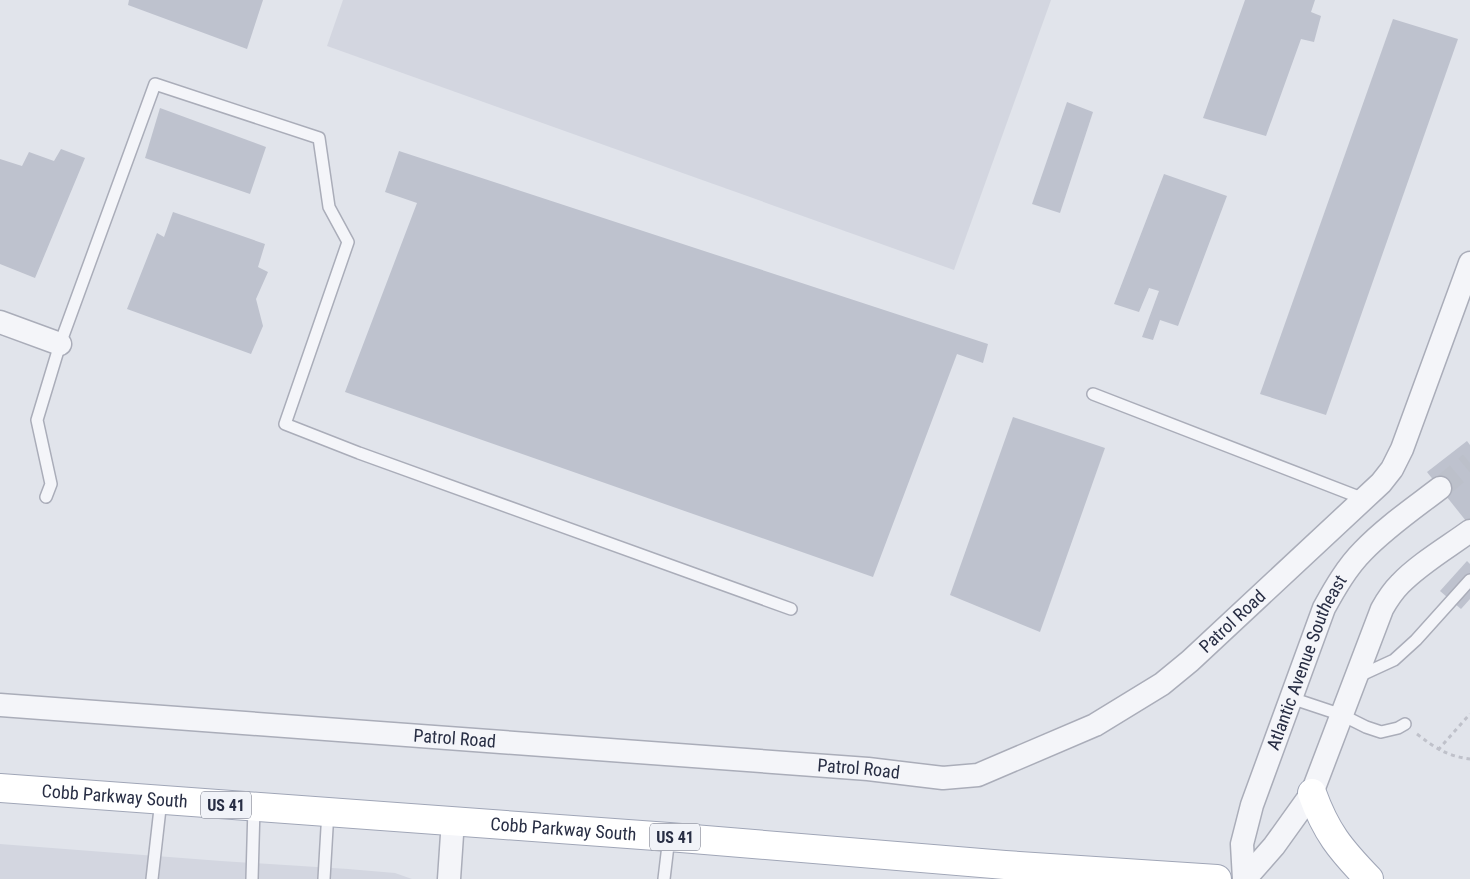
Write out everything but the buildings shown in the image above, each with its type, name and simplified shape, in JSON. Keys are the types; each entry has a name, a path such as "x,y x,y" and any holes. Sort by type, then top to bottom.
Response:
{"main road":[{"name":"Cobb Parkway South","path":"0,788 453,820 897,856 1217,879"},
{"path":"1312,793 1322,820 1334,840 1369,879"},
{"path":"897,856 934,879"}],"street":[{"name":"Patrol Road","path":"0,705 859,769 942,778 978,775 1095,725 1162,684 1212,642 1364,499 1392,469 1402,449 1470,263"},
{"path":"0,322 60,344"},
{"name":"Atlantic Avenue Southeast","path":"1245,879 1242,844 1252,805 1324,608 1341,578 1362,551 1440,488"},
{"name":"Atlantic Avenue Southeast","path":"1245,879 1274,846 1312,793 1382,609 1390,596 1416,570 1470,531"},
{"path":"449,879 453,820"}],"lane":[{"path":"46,497 51,484 37,420 60,344 155,84 319,138 329,207 348,242 285,424 359,453 791,609"},
{"path":"1093,394 1364,499"},
{"path":"1355,678 1394,660 1416,640 1470,580"},
{"path":"1291,698 1342,715 1366,728 1381,732 1398,728 1405,724"},
{"path":"152,879 161,800"},
{"path":"252,879 254,807"},
{"path":"324,879 328,811"},
{"path":"664,879 669,837"}],"path":[{"path":"1438,750 1470,714"},
{"path":"1405,724 1438,750 1454,757 1470,759"}],"shaded area":[{"path":"343,0 1051,0 954,270 327,46"},
{"path":"0,844 348,869 395,873 412,879 0,879"}],"tunnel":[{"path":"1440,488 1470,463"}]}
